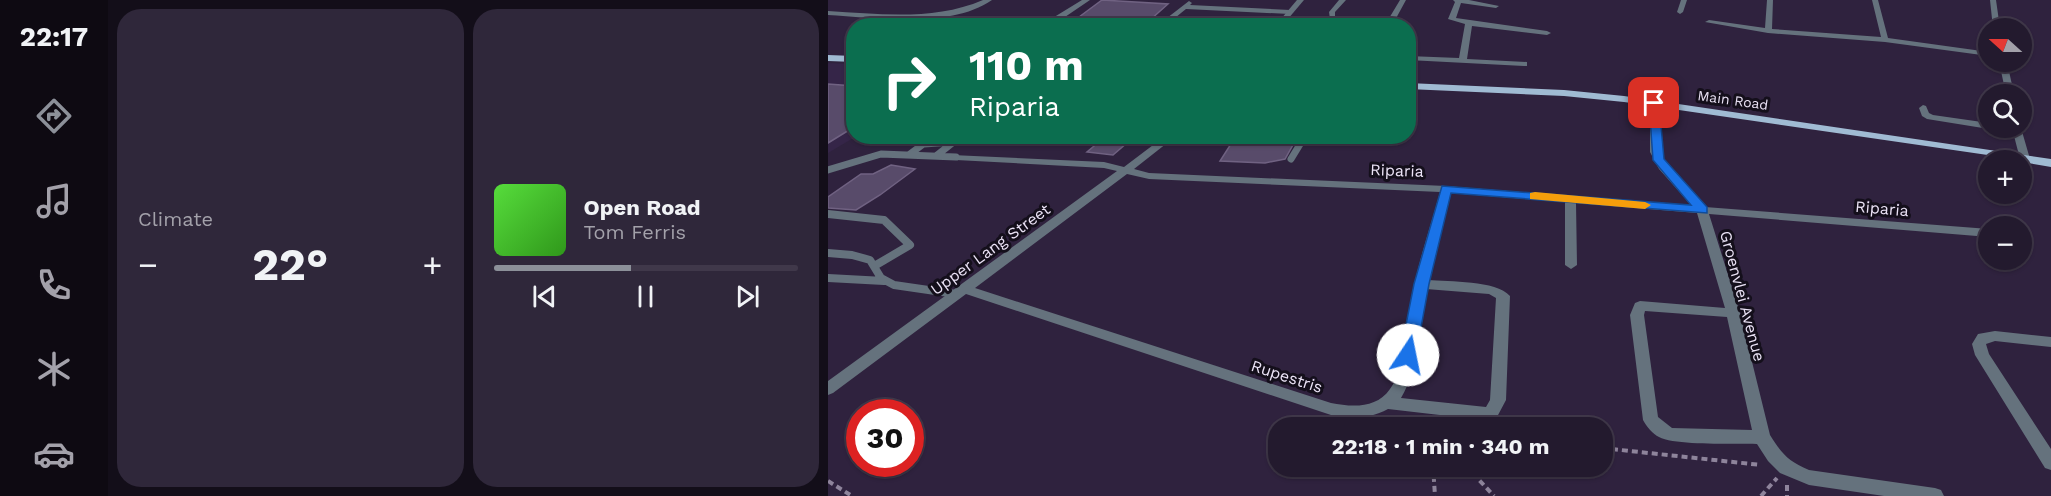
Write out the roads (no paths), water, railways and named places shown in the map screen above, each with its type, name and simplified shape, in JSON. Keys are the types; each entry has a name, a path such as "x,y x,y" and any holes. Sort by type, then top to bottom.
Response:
{"main road":[{"path":"828,58 846,59"},
{"name":"Main Road","path":"1416,86 1564,93 1654,103 1978,152"},
{"name":"Main Road","path":"2032,160 2051,163"}],"street":[{"path":"828,13 930,16 962,11 989,0"},
{"path":"1059,18 1087,0"},
{"path":"1169,18 1193,0"},
{"path":"1285,18 1301,0"},
{"path":"1332,18 1332,12 1343,0"},
{"path":"1395,18 1403,0"},
{"path":"1496,6 1458,0 1452,19 1547,33"},
{"path":"1680,12 1684,0"},
{"path":"1767,31 1770,0"},
{"path":"1875,0 1885,40"},
{"path":"1992,0 1996,18"},
{"path":"1185,7 1290,12"},
{"path":"1709,22 1767,31 1885,40 1978,53"},
{"path":"1463,60 1469,23"},
{"path":"1416,58 1524,64"},
{"name":"Groenvlei Avenue","path":"1654,103 1658,160 1702,210 1732,313 1762,437 1774,456 1786,468 1809,477 1935,496"},
{"path":"1923,108 1924,114 1930,117 1978,124"},
{"name":"Upper Lang Street","path":"828,389 1161,144"},
{"name":"Riparia","path":"956,157 1093,164 1149,176 1446,189 1978,232"},
{"name":"Rupestris","path":"960,292 1331,409 1350,414 1366,412 1386,403 1396,393 1404,378 1421,284 1446,189"},
{"path":"1569,199 1571,265"},
{"path":"1386,403 1483,414 1491,413 1496,408 1505,301 1503,296 1491,290 1421,284"},
{"path":"1732,313 1640,306 1637,315 1651,420 1663,432 1672,435 1762,437"},
{"path":"2051,342 1995,336 1983,338 1979,344 1982,355 2051,463"}],"lane":[{"path":"910,154 924,144"},
{"path":"936,156 952,144"},
{"path":"1291,159 1300,144"},
{"path":"828,170 873,155 910,154 956,157"},
{"path":"828,214 884,220 910,245 876,265"},
{"path":"828,253 867,258 876,265 878,275 884,281"},
{"path":"828,278 884,281 960,292"}]}
